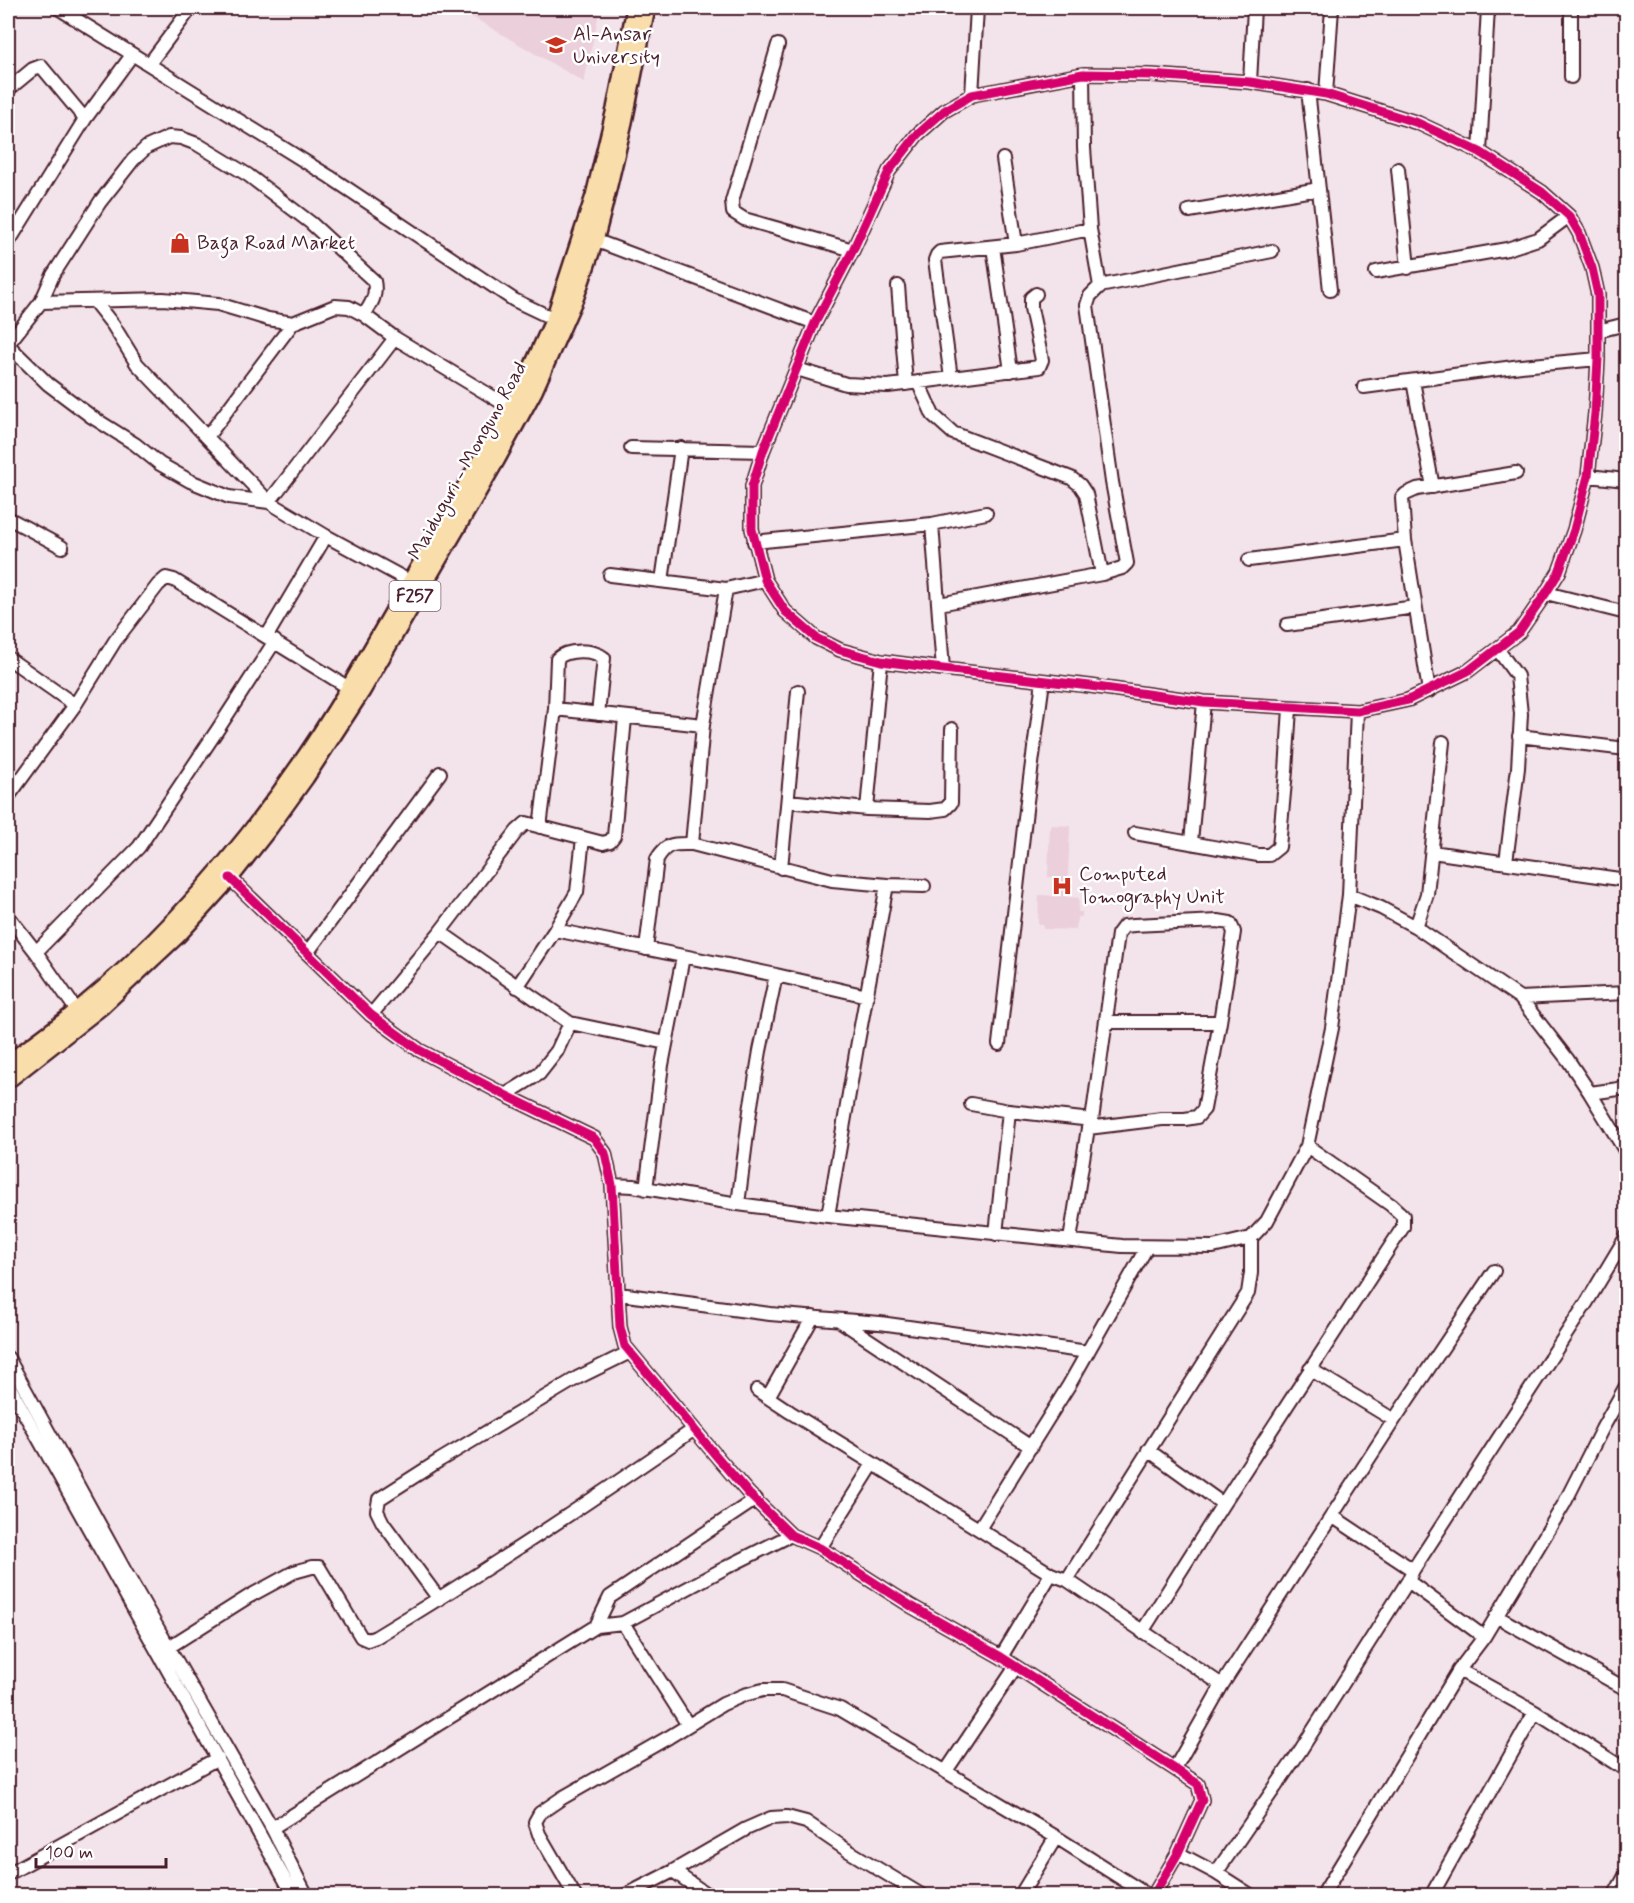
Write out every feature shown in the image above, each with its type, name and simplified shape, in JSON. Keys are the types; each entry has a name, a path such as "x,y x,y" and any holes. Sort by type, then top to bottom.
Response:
{"main road":[{"name":"Maiduguri - Monguno Road","path":"8,1080 93,1013 137,974 178,935 230,878 306,777 362,691 534,391 576,296 594,196 615,109 634,8"},
{"name":"Maiduguri - Monguno Road","path":"8,1063 76,1011 118,975 213,878 291,776 350,688 511,408 533,367 554,319 588,238 624,122 647,8"}],"street":[{"path":"58,8 330,177 514,300 554,319"},
{"path":"149,64 191,8"},
{"path":"972,96 977,8"},
{"path":"1250,82 1254,8"},
{"path":"1326,94 1332,8"},
{"path":"1480,152 1488,8"},
{"path":"1571,8 1571,77"},
{"path":"778,45 732,201 733,212 744,219 853,250"},
{"path":"8,243 86,119 132,55"},
{"path":"10,88 33,69 41,66 86,119"},
{"path":"1083,74 1084,148 1090,229 1100,286"},
{"path":"1083,74 1151,75 1250,82 1326,94 1418,123 1480,152 1542,192 1569,216 1579,232 1592,268 1598,295 1598,359 1588,477 1574,530 1559,572 1519,632 1468,671 1407,700 1358,711 1204,702 880,661 840,650 816,638 785,611 765,580 752,529 752,486 763,451 815,323 853,250 889,171 917,135 944,111 972,96 1083,74"},
{"path":"1308,90 1330,290"},
{"path":"269,501 229,497 190,481 160,464 48,384 8,345 41,302 53,275 100,202 133,160 147,147 169,137 181,138 197,144 248,175 311,223 374,281 376,291 374,300 364,315"},
{"path":"1003,159 1016,244"},
{"path":"1398,169 1408,268"},
{"path":"1189,211 1319,189"},
{"path":"1376,272 1507,249 1538,239 1569,216"},
{"path":"951,378 935,260 937,255 940,252 1016,244 1090,229"},
{"path":"588,238 815,323"},
{"path":"993,247 1011,371"},
{"path":"939,604 1102,574 1122,568 1127,563 1112,482 1087,305 1090,296 1100,286 1272,251"},
{"path":"898,286 912,383 933,415 953,433 1071,478 1080,485 1086,494 1102,574"},
{"path":"797,369 846,384 888,386 1039,368 1042,360 1031,308 1031,298 1036,294"},
{"path":"41,302 163,299 218,304 268,319 293,323"},
{"path":"94,300 113,325 136,364 269,501 326,536 411,582"},
{"path":"207,437 293,323 335,306 349,307 364,315 395,338 511,408"},
{"path":"1598,331 1626,324"},
{"path":"269,501 395,338"},
{"path":"1364,387 1521,366 1598,359"},
{"path":"1413,381 1433,487"},
{"path":"631,448 763,451"},
{"path":"662,581 681,448"},
{"path":"1430,691 1405,540 1402,498 1417,489 1516,473"},
{"path":"1588,477 1626,480"},
{"path":"754,542 932,524 986,513"},
{"path":"8,518 62,547"},
{"path":"932,524 944,669"},
{"path":"36,952 139,846 218,729 271,638 326,536"},
{"path":"1249,560 1405,540"},
{"path":"610,575 726,588 765,580"},
{"path":"8,798 75,705 114,641 166,578 174,580 350,688"},
{"path":"692,844 703,725 726,588"},
{"path":"1546,593 1626,613"},
{"path":"1287,625 1415,607"},
{"path":"1498,650 1517,676 1521,714 1518,768 1506,862"},
{"path":"540,827 555,710 557,659 562,654 598,653 604,658 598,714"},
{"path":"8,658 75,705"},
{"path":"867,810 880,661"},
{"path":"999,1044 1043,681"},
{"path":"781,868 798,691"},
{"path":"1191,842 1204,702"},
{"path":"1135,833 1258,855 1269,855 1279,847 1290,708"},
{"path":"555,710 703,725"},
{"path":"612,1185 646,1188 738,1204 828,1216 1122,1246 1213,1247 1251,1238 1267,1221 1307,1146 1332,1028 1349,895 1358,711"},
{"path":"372,1015 440,932 517,831 526,823 603,843 610,841 614,836 625,718"},
{"path":"788,801 867,810 930,812 945,809 951,803 952,729"},
{"path":"1519,736 1626,749"},
{"path":"1416,927 1427,894 1443,742"},
{"path":"307,953 440,773"},
{"path":"517,987 577,892 584,838"},
{"path":"646,949 657,858 663,849 672,844 692,844 832,880 924,886"},
{"path":"1432,852 1626,879"},
{"path":"230,878 372,1015 419,1050 594,1138 605,1153 612,1185 620,1327 625,1346 693,1430 749,1494 791,1535 820,1548 1001,1658 1198,1784 1202,1800 1178,1853 1154,1896"},
{"path":"828,1216 887,885"},
{"path":"1349,895 1381,908 1416,927 1520,998 1568,1060 1626,1152"},
{"path":"8,916 36,952 76,1011"},
{"path":"971,1104 1090,1124 1197,1117 1204,1109 1220,1022 1233,932 1230,923 1218,921 1124,926 1118,933 1106,1022 1090,1124 1070,1240"},
{"path":"555,930 867,996"},
{"path":"440,932 570,1023 666,1043"},
{"path":"646,1188 666,1043 683,957"},
{"path":"738,1204 753,1091 776,975"},
{"path":"1520,998 1626,993"},
{"path":"1106,1022 1220,1022"},
{"path":"505,1095 539,1074 556,1051 570,1023"},
{"path":"1590,1093 1626,1088"},
{"path":"996,1234 1009,1112"},
{"path":"1142,1632 1403,1227 1403,1216 1391,1205 1307,1146"},
{"path":"1216,1873 1300,1751 1587,1302 1626,1237"},
{"path":"1067,1581 1248,1293 1251,1273 1251,1238"},
{"path":"979,1529 1088,1352 1147,1247"},
{"path":"1175,1768 1222,1685 1494,1271"},
{"path":"618,1294 770,1314 880,1323 1088,1352"},
{"path":"768,1397 813,1317"},
{"path":"839,1319 1030,1447"},
{"path":"439,1599 383,1523 377,1511 379,1499 577,1378 630,1352"},
{"path":"8,1358 168,1647 272,1828 307,1896"},
{"path":"1310,1369 1394,1420"},
{"path":"8,1384 294,1896"},
{"path":"1323,1896 1564,1504 1626,1386"},
{"path":"757,1390 1051,1574 1067,1581 1222,1685"},
{"path":"168,1647 248,1597 294,1572 312,1567 319,1567 361,1637 368,1640 376,1637 589,1503 693,1430"},
{"path":"1148,1450 1223,1504"},
{"path":"820,1548 873,1464"},
{"path":"596,1626 610,1597 756,1499"},
{"path":"1332,1516 1411,1576 1484,1637"},
{"path":"272,1828 596,1626 623,1623 791,1535"},
{"path":"1001,1658 1051,1574"},
{"path":"1496,1616 1626,1689"},
{"path":"623,1623 688,1725"},
{"path":"946,1771 1015,1668"},
{"path":"1460,1670 1535,1712 1626,1770"},
{"path":"575,1896 539,1834 535,1822 540,1813 723,1704 763,1690 782,1690 840,1709 1056,1837 1149,1896"},
{"path":"1431,1896 1535,1712"},
{"path":"8,1874 218,1758"},
{"path":"624,1896 746,1829 771,1818 787,1817 806,1822 923,1896"},
{"path":"1020,1896 1056,1837"},
{"path":"1178,1853 1216,1873 1237,1892 1252,1896"},
{"path":"673,1871 709,1896"},
{"path":"1614,1896 1626,1874"}],"shaded area":[{"name":"Al-Ansar University","path":"457,8 600,8 584,82"},
{"name":"Computed Tomography Unit","path":"1050,825 1070,826 1067,897 1079,898 1078,912 1082,912 1082,917 1077,917 1076,930 1043,929 1043,924 1038,924 1039,895 1056,896 1056,877 1048,877"}],"cycle path":[{"path":"1083,74 1151,75 1250,82 1326,94 1418,123 1480,152 1542,192 1569,216 1579,233 1592,268 1598,295 1598,359 1588,476 1574,530 1559,572 1519,632 1468,671 1408,700 1357,711 1204,702 881,661 840,650 816,638 785,611 765,580 752,529 752,486 763,451 815,323 853,250 889,171 917,135 944,111 972,95 1083,74"},
{"path":"230,878 371,1015 419,1050 594,1138 605,1153 612,1185 620,1327 625,1346 749,1494 791,1535 820,1548 911,1606 1001,1657 1198,1784 1202,1800 1178,1853 1153,1896"}],"place":[{"name":"Al-Ansar University","path":"556,45"},
{"name":"Baga Road Market","path":"180,243"},
{"name":"Computed Tomography Unit","path":"1062,886"}]}
